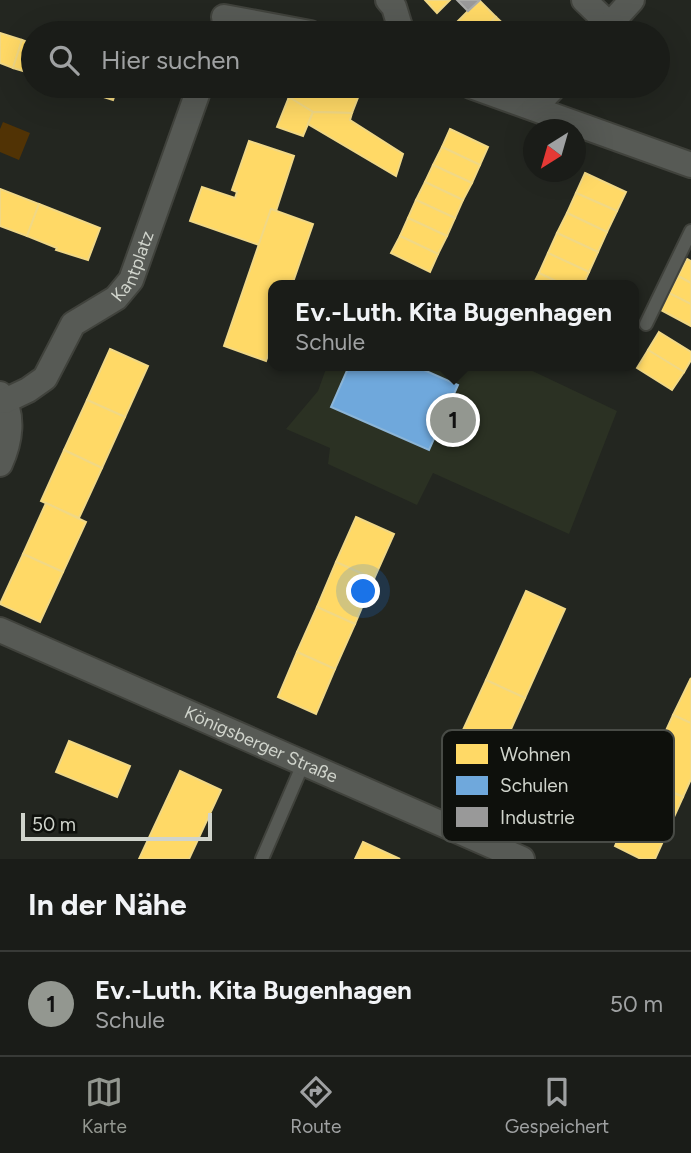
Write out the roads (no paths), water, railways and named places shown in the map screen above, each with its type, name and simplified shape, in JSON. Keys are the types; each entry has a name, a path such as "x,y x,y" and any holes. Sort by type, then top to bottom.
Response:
{"street":[{"path":"388,0 394,7 398,21"},
{"path":"583,0 600,21"},
{"path":"613,21 632,0"},
{"path":"224,17 246,21"},
{"name":"Kantplatz","path":"0,464 11,422 3,397 28,390 45,378 74,324 116,298 131,280 196,98"},
{"path":"505,98 691,165"},
{"path":"534,108 544,98"},
{"name":"Königsberger Straße","path":"0,630 303,764 442,831"},
{"name":"Königsberger Straße","path":"464,842 483,851 522,859"}],"lane":[{"path":"646,324 691,232"},
{"path":"262,859 303,764"}],"place":[{"name":"Ev.-Luth. Kita Bugenhagen","path":"453,420"}]}
